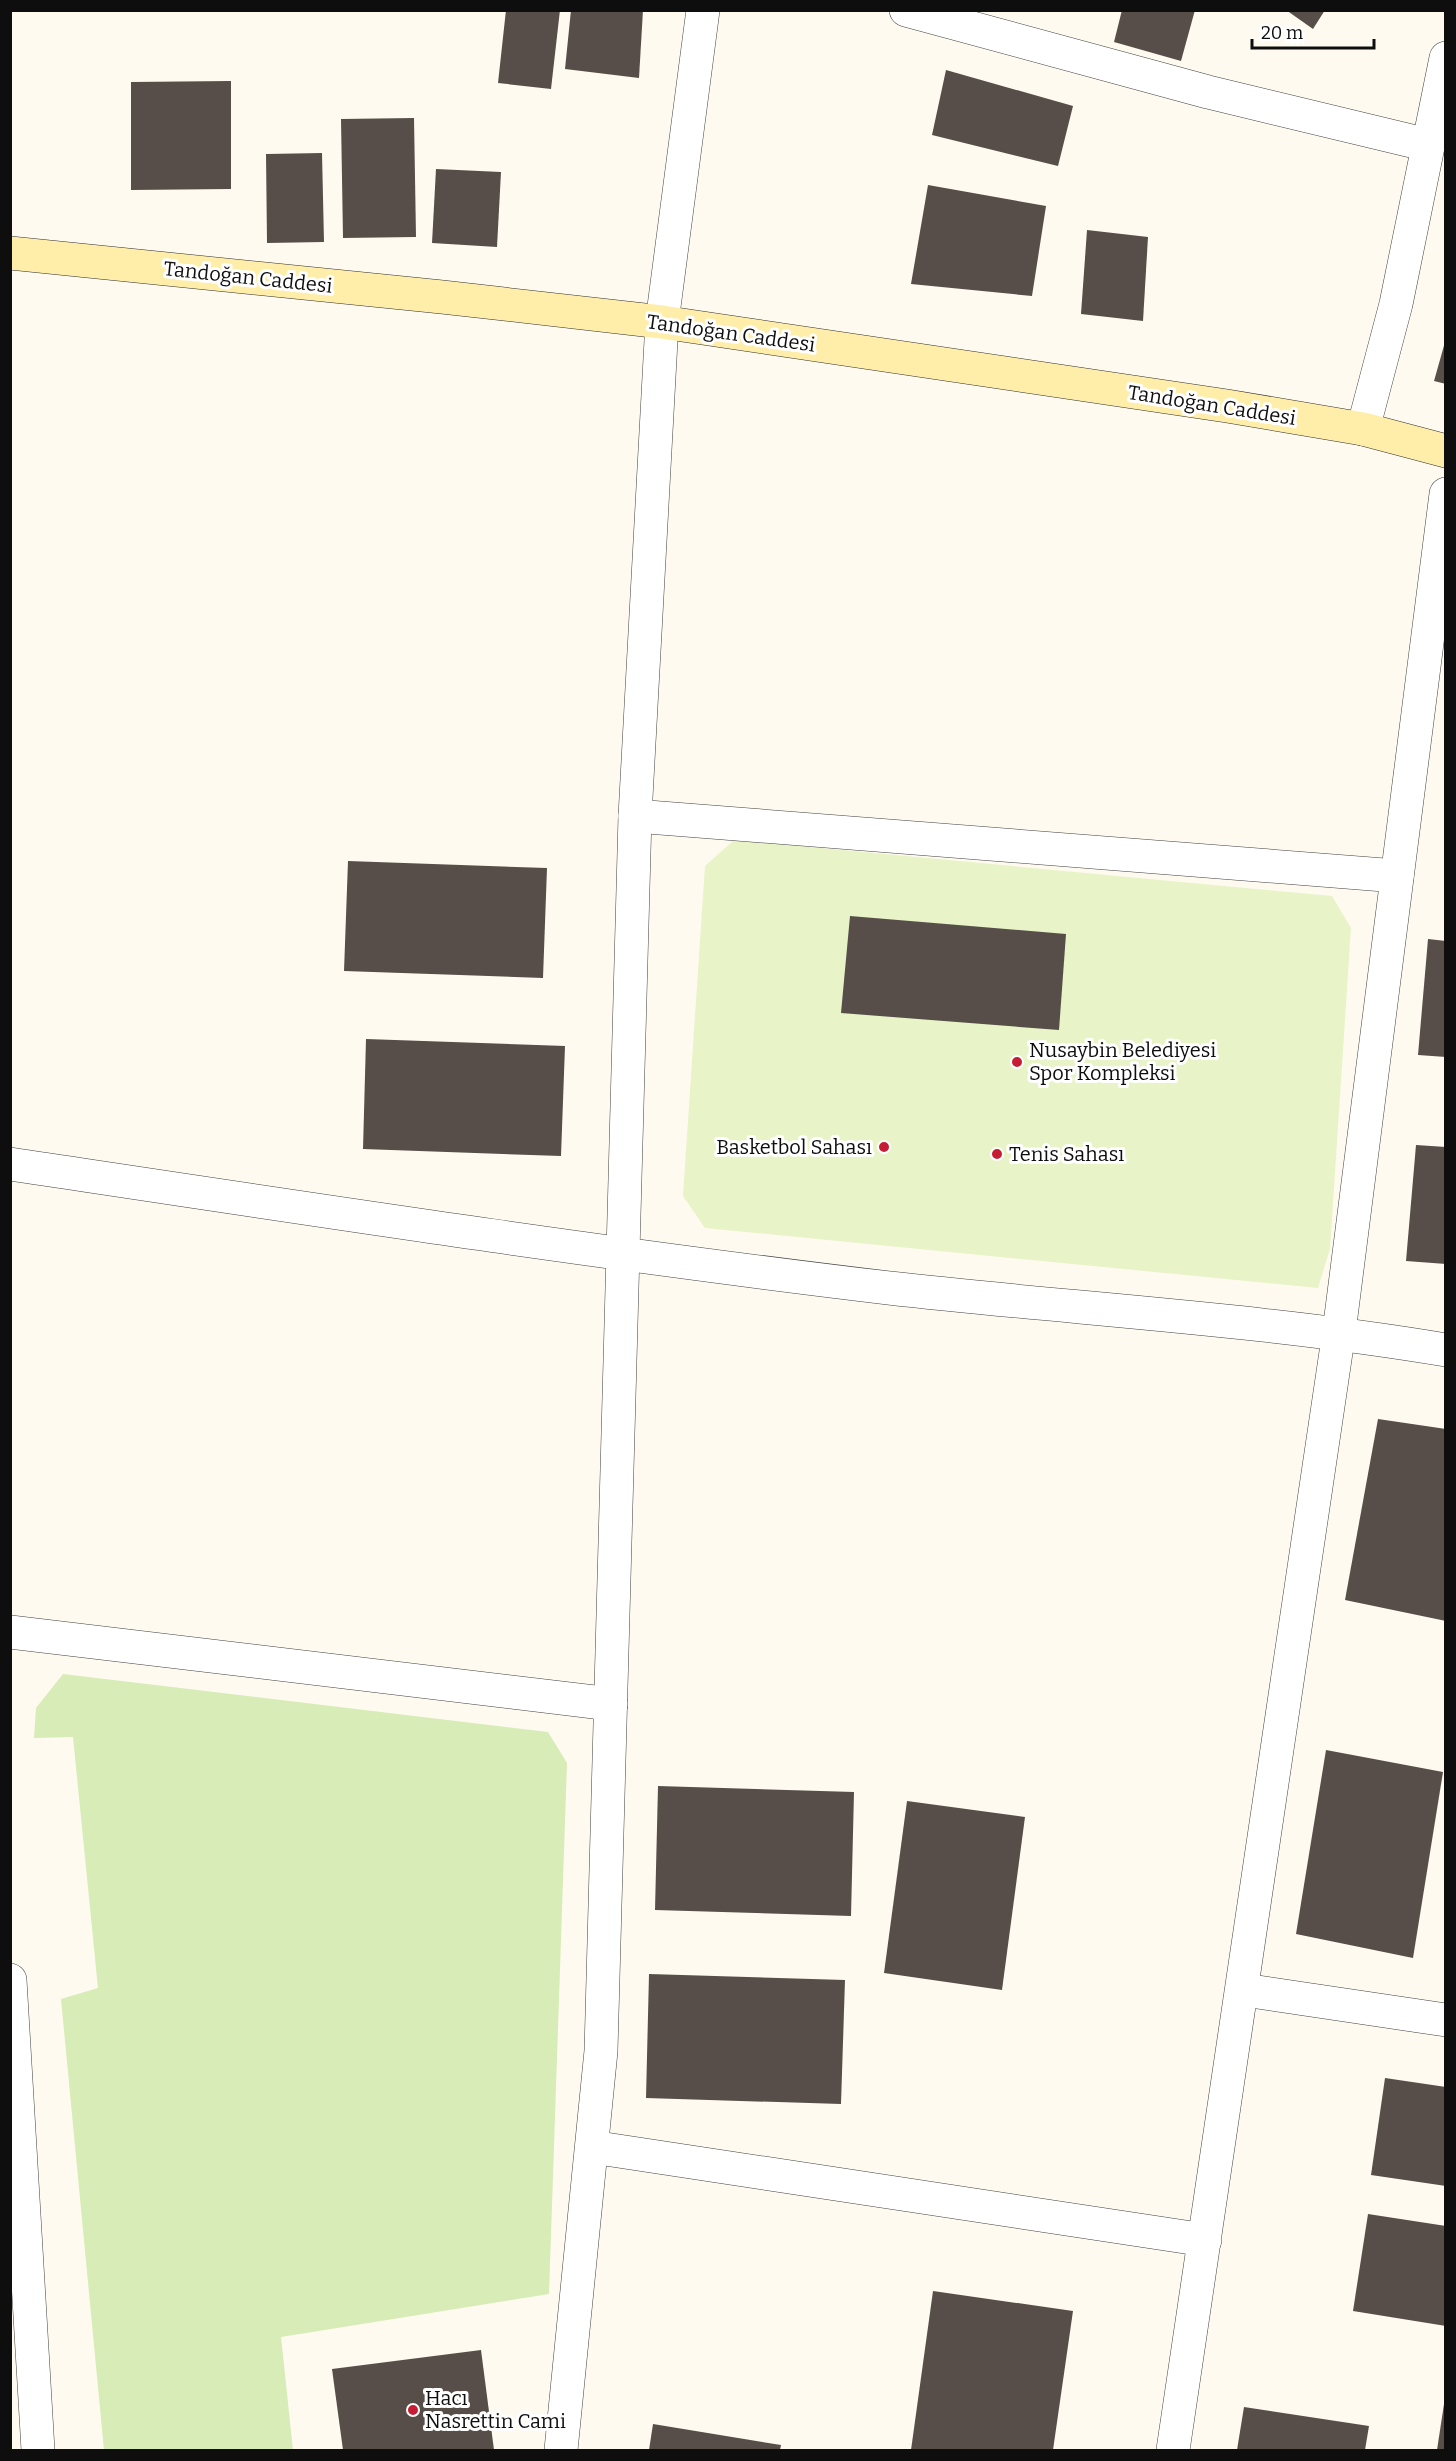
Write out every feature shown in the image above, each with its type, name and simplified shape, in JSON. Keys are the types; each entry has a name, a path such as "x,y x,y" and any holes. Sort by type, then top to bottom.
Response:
{"street":[{"path":"561,2451 601,2050 635,816 662,322 703,10"},
{"path":"906,10 1208,92 1428,145"},
{"path":"1363,429 1396,304 1446,58"},
{"name":"Tandoğan Caddesi","path":"10,253 662,322 1363,429 1446,451"},
{"path":"1173,2451 1244,1990 1339,1332 1446,494"},
{"path":"635,816 1397,876"},
{"path":"10,1164 623,1255 894,1288 1339,1332 1446,1350"},
{"path":"10,1632 611,1704"},
{"path":"10,1980 38,2451"},
{"path":"1244,1990 1446,2020"},
{"path":"592,2147 1205,2240"}],"green space":[{"name":"Nusaybin Belediyesi Spor Kompleksi","path":"734,840 1332,896 1351,928 1330,1249 1318,1288 705,1228 683,1196 705,866"},
{"path":"63,1674 548,1732 567,1763 549,2294 281,2337 293,2450 104,2450 61,1999 98,1988 73,1737 34,1738 36,1708"}],"building":[{"path":"506,10 560,10 551,89 498,83"},
{"path":"571,10 643,10 639,78 565,69"},
{"path":"1122,10 1195,10 1181,61 1114,42"},
{"path":"1286,10 1325,10 1313,29"},
{"path":"946,70 1073,106 1058,166 932,135"},
{"path":"231,81 231,189 131,190 131,82"},
{"path":"414,118 416,237 343,238 341,119"},
{"path":"322,153 324,242 267,243 266,154"},
{"path":"436,169 501,172 497,247 432,243"},
{"path":"928,185 1046,206 1032,296 911,284"},
{"path":"1087,230 1148,237 1143,321 1081,314"},
{"path":"1446,342 1446,384 1434,381"},
{"path":"348,861 547,868 543,978 344,971"},
{"path":"850,916 1066,934 1059,1030 841,1013"},
{"path":"1428,939 1446,941 1446,1057 1418,1055"},
{"path":"366,1039 565,1046 561,1156 363,1149"},
{"path":"1416,1145 1446,1147 1446,1264 1406,1261"},
{"path":"1378,1419 1446,1429 1446,1621 1345,1600"},
{"path":"1326,1750 1443,1772 1413,1958 1296,1934"},
{"path":"658,1786 854,1792 851,1916 655,1910"},
{"path":"907,1801 1025,1817 1002,1990 884,1973"},
{"path":"649,1974 845,1980 841,2104 646,2098"},
{"path":"1385,2078 1446,2087 1446,2186 1371,2175"},
{"path":"1368,2214 1446,2226 1446,2326 1353,2311"},
{"path":"933,2291 1073,2311 1053,2450 911,2450"},
{"name":"Hacı Nasrettin Cami","path":"481,2350 494,2450 343,2450 332,2369"},
{"path":"1444,2404 1446,2450 1437,2450"},
{"path":"1244,2407 1369,2426 1365,2450 1237,2450"},
{"path":"653,2424 781,2445 780,2450 649,2450"}],"place":[{"name":"Nusaybin Belediyesi Spor Kompleksi","path":"1017,1062"},
{"name":"Basketbol Sahası","path":"884,1147"},
{"name":"Tenis Sahası","path":"997,1154"},
{"name":"Hacı Nasrettin Cami","path":"413,2410"}]}
